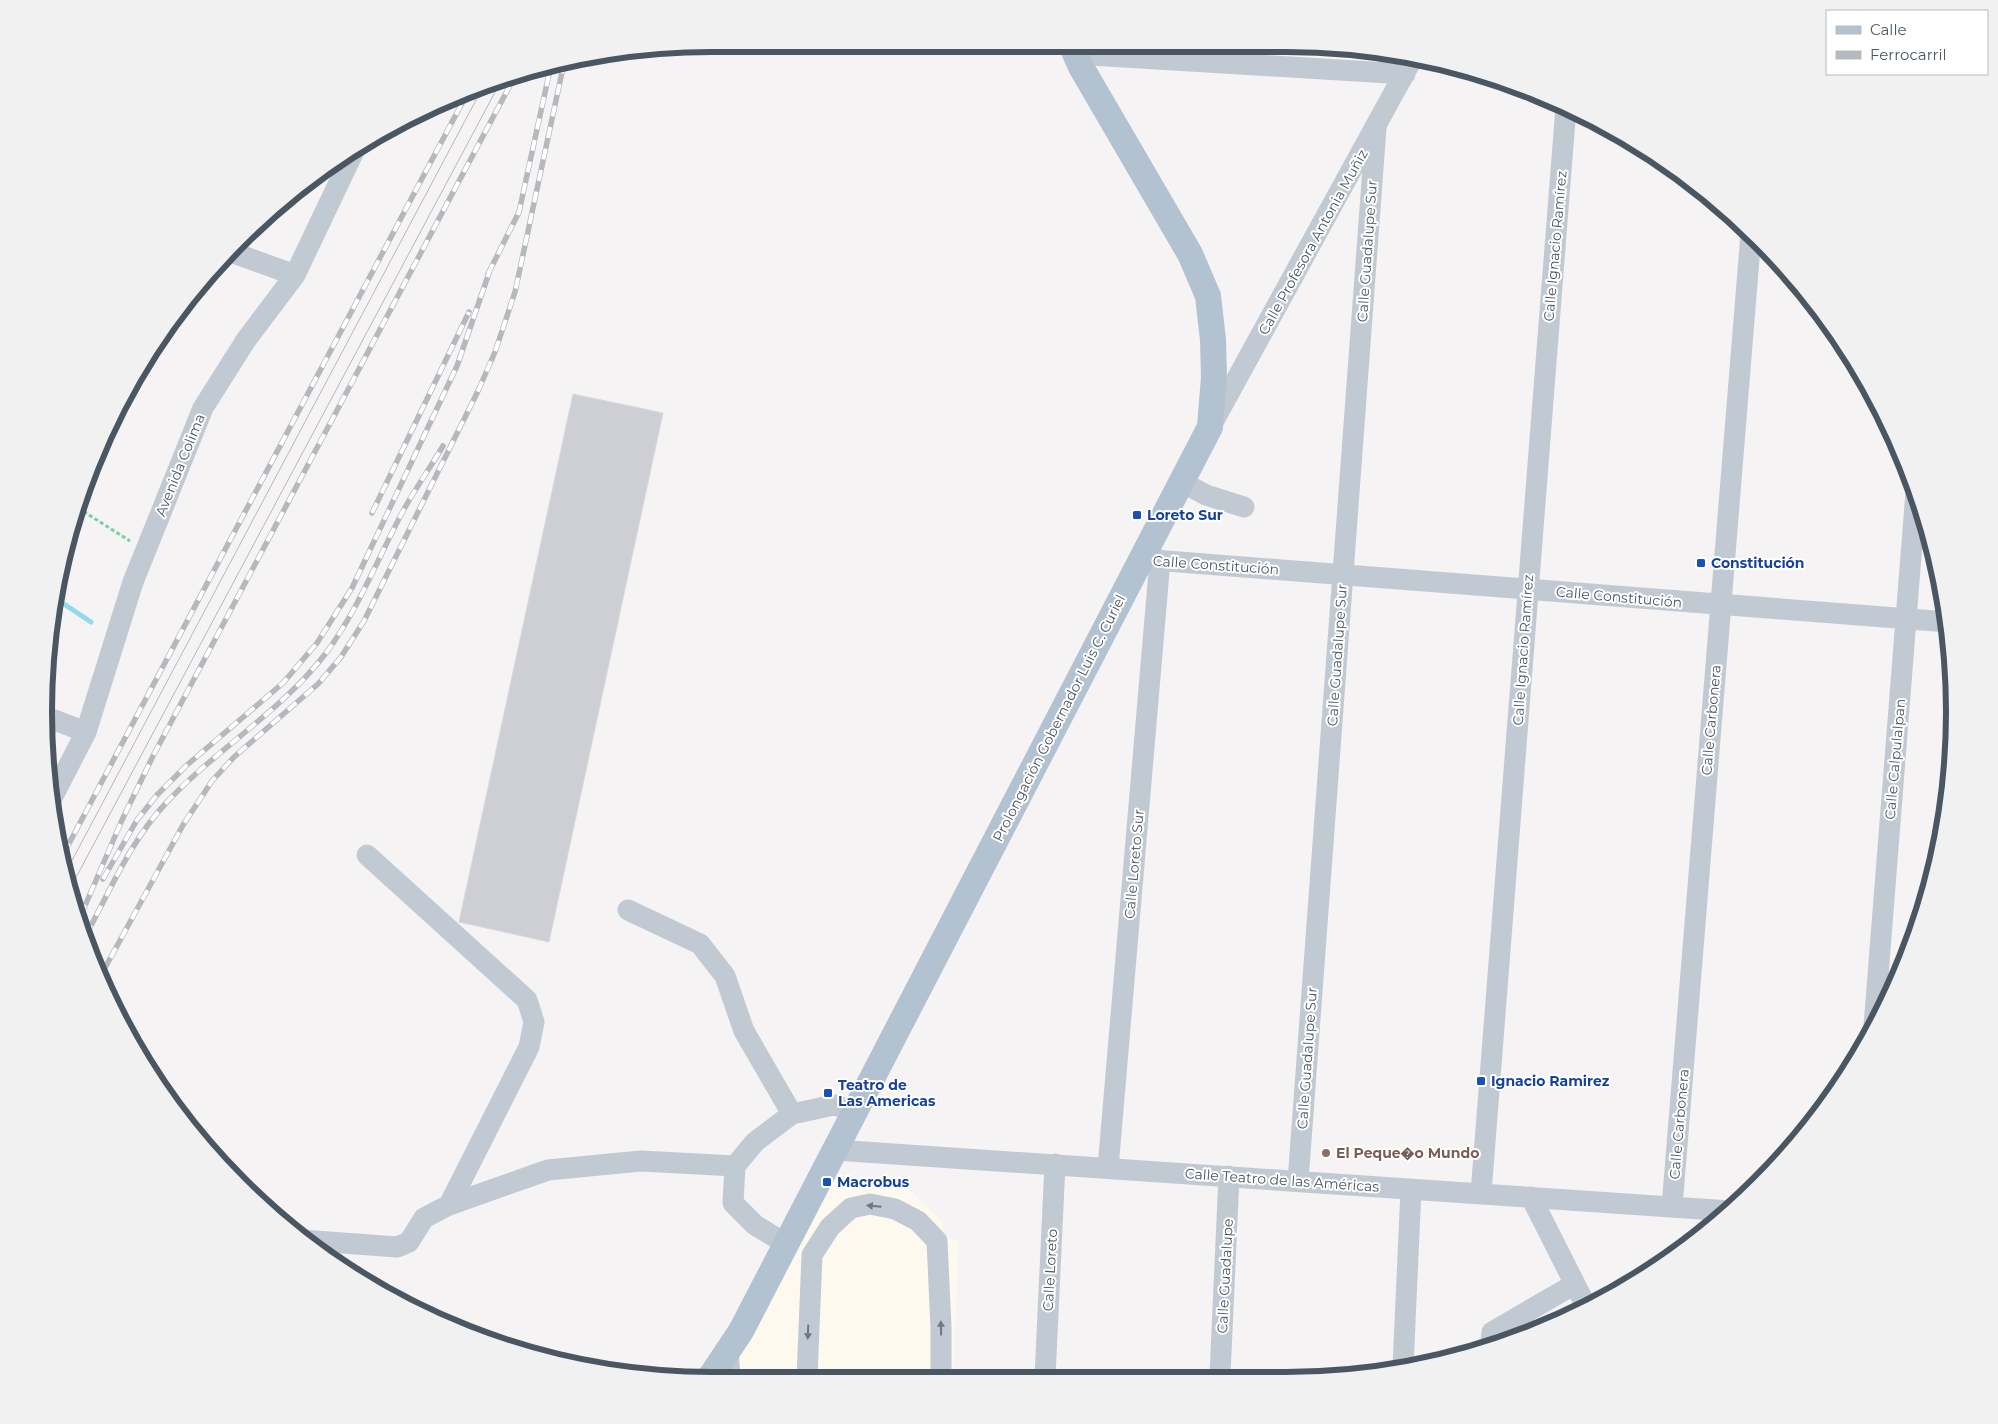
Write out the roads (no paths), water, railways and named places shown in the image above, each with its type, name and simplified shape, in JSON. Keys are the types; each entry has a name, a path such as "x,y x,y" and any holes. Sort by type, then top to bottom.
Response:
{"main road":[{"name":"Prolongación Gobernador Luis C. Curiel","path":"714,1372 741,1331 855,1111 1150,560 1182,482 1210,427 1214,377 1214,340 1208,296 1190,254 1075,52"}],"street":[{"path":"1136,52 1409,65"},
{"name":"Calle Profesora Antonia Muñiz","path":"1210,427 1409,65"},
{"name":"Calle Ignacio Ramírez","path":"1480,1193 1565,115"},
{"name":"Calle Guadalupe Sur","path":"1298,1181 1376,128"},
{"name":"Avenida Colima","path":"57,788 86,732 133,582 203,408 246,340 295,275 342,167"},
{"name":"Calle Carbonera","path":"1672,1207 1750,244"},
{"path":"238,254 295,275"},
{"path":"1182,482 1206,495 1244,507"},
{"name":"Calle Calpulalpan","path":"1876,1007 1914,512"},
{"name":"Calle Constitución","path":"1150,560 1939,621"},
{"name":"Calle Loreto Sur","path":"1108,1168 1150,560"},
{"path":"52,719 86,732"},
{"path":"367,855 528,1000 534,1022 529,1047 449,1204"},
{"path":"628,910 700,944 725,976 744,1031 792,1114"},
{"path":"786,1244 755,1225 733,1203 735,1166 755,1142 792,1114 834,1105 855,1111"},
{"name":"Calle Teatro de las Américas","path":"835,1150 1718,1210"},
{"path":"320,1241 397,1247 409,1242 424,1218 449,1204 548,1170 641,1161 735,1166"},
{"name":"Calle Loreto","path":"1045,1372 1055,1164"},
{"name":"Calle Guadalupe","path":"1220,1372 1229,1176"},
{"path":"1402,1361 1412,1189"},
{"path":"1531,1197 1583,1300"},
{"path":"807,1372 812,1255 830,1227 851,1208 870,1204 895,1209 918,1221 937,1241 941,1372"},
{"path":"1491,1339 1492,1332 1575,1284"},
{"path":"728,1350 730,1372"}],"waterway":[{"path":"62,603 91,622"}],"tram line":[{"path":"74,880 497,88"},
{"path":"70,864 478,96"}],"railway":[{"path":"105,968 183,825 212,781 234,757 318,684 341,657 364,621 478,391 495,352 515,292 563,70"},
{"path":"488,274 519,212 549,73"},
{"path":"83,910 122,820 153,756 511,84"},
{"path":"67,848 463,102"},
{"path":"103,879 137,820 157,795 187,765 283,683 317,643 352,588 457,366 490,270"},
{"path":"372,513 469,312"},
{"path":"89,929 122,866 153,817 185,783 289,694 326,653 358,602 408,503 443,446"}],"place":[{"name":"Loreto Sur","path":"1137,515"},
{"name":"Constitución","path":"1701,563"},
{"name":"Ignacio Ramirez","path":"1481,1081"},
{"name":"Teatro de Las Americas","path":"828,1093"},
{"name":"El Peque�o Mundo","path":"1326,1153"},
{"name":"Macrobus","path":"827,1182"}]}
